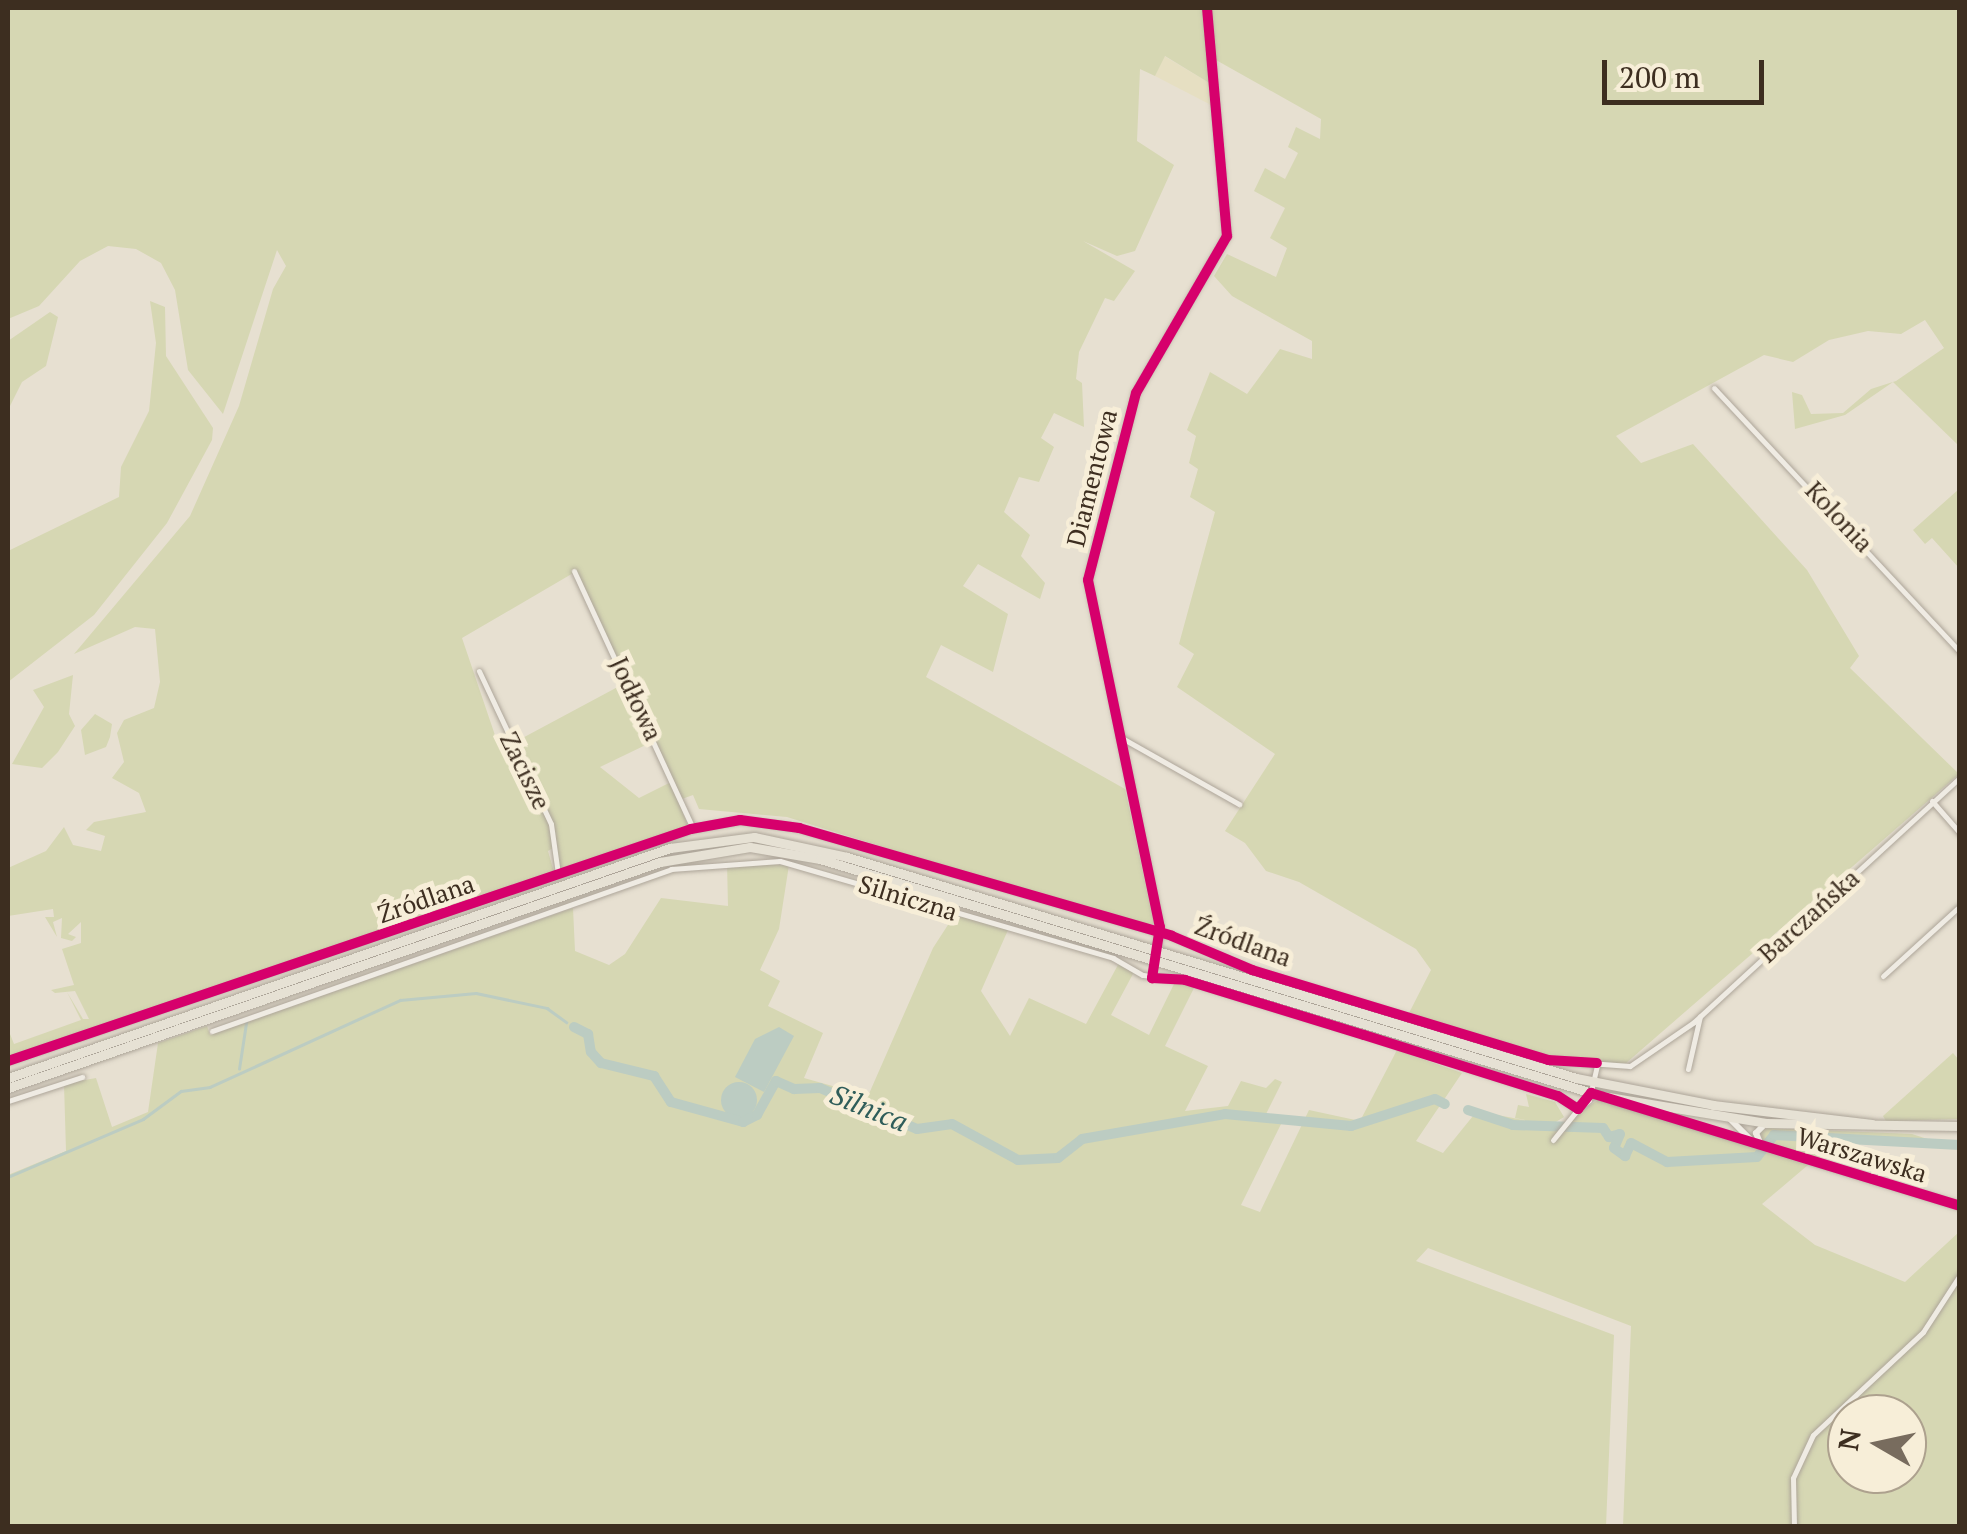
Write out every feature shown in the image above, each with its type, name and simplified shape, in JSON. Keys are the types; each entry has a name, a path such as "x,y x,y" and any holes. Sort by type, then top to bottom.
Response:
{"main road":[{"path":"8,1078 711,839 799,843 1156,956"},
{"path":"8,1088 660,862 722,848 799,854 1598,1089"},
{"name":"Warszawska","path":"1598,1089 1713,1105"},
{"name":"Warszawska","path":"1598,1089 1730,1119 1766,1123"},
{"path":"1713,1105 1894,1128"},
{"path":"1766,1123 1894,1128 1960,1126"}],"street":[{"name":"Diamentowa","path":"1152,978 1160,933 1088,580 1130,408 1227,236 1207,8"},
{"name":"Kolonia","path":"1714,388 1960,652"},
{"name":"Jodłowa","path":"574,571 693,828"},
{"name":"Zacisze","path":"479,671 550,824 558,874"},
{"path":"1120,737 1239,804"},
{"name":"Barczańska","path":"1625,1066 1700,1016 1960,777"},
{"path":"1932,801 1960,833"},
{"name":"Źródlana","path":"8,1061 693,828 740,820 780,823 1160,933 1252,970 1542,1058 1625,1066"},
{"name":"Silniczna","path":"212,1030 671,868 742,859 828,874 1113,958 1152,978 1185,980 1364,1034 1558,1096 1578,1109"},
{"path":"1883,976 1960,906"},
{"path":"1688,1069 1700,1016"},
{"path":"1553,1140 1575,1120 1578,1109 1598,1089 1597,1063"},
{"path":"8,1101 82,1077"},
{"name":"Warszawska","path":"1598,1089 1772,1149 1960,1206"},
{"name":"Warszawska","path":"1713,1105 1758,1144"},
{"name":"Warszawska","path":"1758,1144 1756,1133 1766,1123"},
{"path":"1794,1526 1794,1473 1813,1435 1917,1339 1960,1276"}],"shaded area":[{"path":"1164,56 1211,84 1213,106 1155,76"},
{"path":"779,1027 794,1036 764,1092 735,1077 755,1039"},
{"path":"739,1082 751,1088 757,1100 751,1112 739,1118 727,1112 721,1100 727,1088"}],"green space":[{"path":"8,8 1203,8 1211,84 1165,56 1155,76 1140,69 1137,141 1174,165 1135,251 1117,256 1083,241 1135,271 1114,301 1105,298 1079,352 1076,379 1082,383 1084,427 1054,413 1041,438 1054,447 1039,482 1019,477 1004,512 1030,535 1021,556 1045,583 1040,599 978,564 963,586 1008,614 993,672 941,645 926,677 1125,789 1154,924 1124,922 787,817 699,809 693,795 682,799 654,741 600,767 639,798 671,782 688,826 560,871 553,848 548,851 554,872 8,1058 8,1029 14,1044 81,1020 67,992 83,1019 89,1019 75,991 51,990 74,985 62,949 81,943 81,922 68,934 76,937 72,941 61,938 62,918 53,922 57,937 45,917 54,917 53,909 8,916 8,868 46,851 64,827 73,845 101,851 105,836 86,830 94,822 146,812 139,793 112,778 124,762 117,733 124,720 154,708 160,682 155,629 135,627 74,654 190,516 239,406 273,289 286,266 277,250 223,414 188,370 175,290 161,263 136,249 108,246 80,261 39,306 8,319","holes":["575,572 627,682 500,750 462,638"]},
{"path":"1211,8 1959,8 1959,446 1893,382 1845,415 1795,429 1792,392 1802,395 1811,414 1843,413 1871,389 1896,381 1944,348 1925,320 1901,334 1868,331 1829,340 1793,362 1764,355 1616,436 1641,463 1693,444 1807,570 1859,656 1850,668 1959,774 1625,1064 1552,1058 1409,1013 1431,970 1416,949 1299,882 1266,871 1245,843 1225,831 1275,754 1177,687 1194,654 1179,644 1215,512 1190,497 1198,469 1189,463 1196,436 1187,430 1210,372 1247,394 1280,349 1312,359 1312,341 1232,296 1214,276 1227,254 1276,277 1287,248 1270,238 1285,208 1254,191 1265,168 1285,179 1298,153 1288,147 1296,127 1320,139 1321,119 1216,60"},
{"path":"150,301 165,307 166,356 213,428 212,440 167,523 94,615 8,682 8,551 119,497 121,467 149,411 156,343"},
{"path":"50,312 58,317 46,366 22,382 8,410 8,341"},
{"path":"1959,489 1960,568 1932,538 1925,544 1913,530"},
{"path":"73,675 69,714 75,726 58,752 42,768 12,764 44,707 33,690"},
{"path":"95,714 112,724 110,737 106,747 85,755 81,730"},
{"path":"727,863 789,865 779,929 760,970 780,981 768,1006 823,1033 804,1078 868,1096 933,948 955,914 1008,930 981,991 1010,1036 1029,998 1086,1024 1119,963 1134,972 1111,1015 1149,1035 1174,984 1195,986 1165,1046 1208,1066 1185,1111 1228,1106 1241,1081 1266,1088 1275,1079 1282,1082 1266,1114 1285,1116 1241,1205 1260,1212 1309,1110 1360,1121 1397,1050 1462,1073 1416,1141 1443,1153 1477,1111 1529,1121 1515,1118 1518,1105 1529,1107 1526,1094 1555,1102 1564,1117 1554,1123 1563,1124 1598,1100 1808,1165 1762,1204 1815,1245 1905,1282 1959,1232 1959,1526 1623,1526 1631,1326 1428,1248 1416,1261 1614,1335 1606,1526 8,1526 8,1175 66,1151 64,1084 96,1078 112,1127 148,1112 158,1043 207,1026 210,1035 573,908 575,951 609,965 625,954 661,898 728,906"},
{"path":"1953,1053 1959,1060 1959,1119 1886,1121 1883,1116"},
{"path":"1769,1128 1912,1134 1946,1145 1834,1142 1819,1158 1762,1141 1761,1131"}],"waterway":[{"name":"Silnica","path":"8,1177 143,1119 181,1091 210,1087 400,1000 476,993 547,1008 566,1022"},
{"path":"239,1069 246,1023"},
{"name":"Silnica","path":"574,1027 588,1034 591,1052 601,1063 654,1076 671,1102 743,1122 757,1115 776,1081 794,1089 820,1088 917,1129 952,1124 1018,1160 1058,1158 1082,1139 1225,1114 1351,1126 1435,1099 1445,1104"},
{"name":"Silnica","path":"1468,1110 1513,1125 1603,1128 1609,1137 1620,1134 1614,1148 1625,1156 1631,1143 1667,1162 1757,1157 1774,1135 1960,1145"}],"cycle path":[{"path":"1207,8 1227,236 1136,393 1088,580 1160,927 1152,978 1185,980 1364,1035 1558,1096 1578,1109 1591,1093 1960,1206"},
{"path":"8,1061 691,829 740,820 799,828 1172,936 1252,970 1548,1060 1597,1063"}]}
